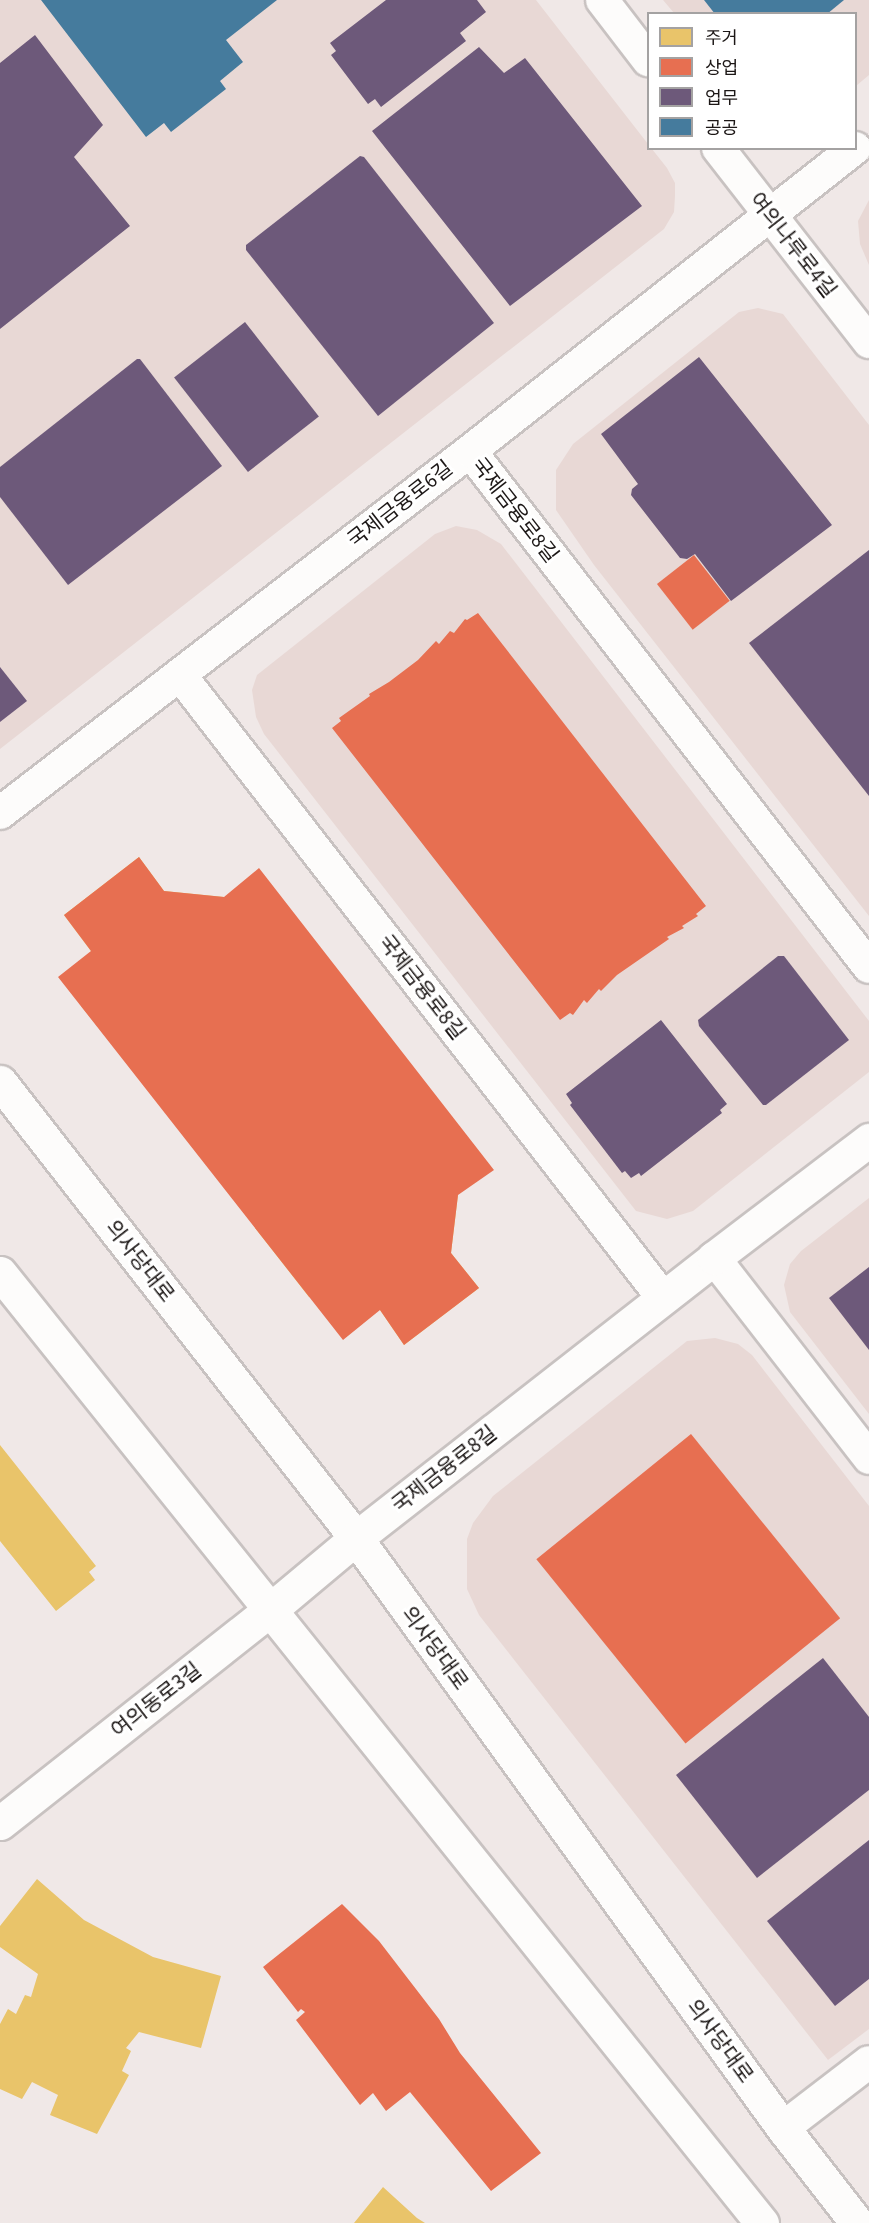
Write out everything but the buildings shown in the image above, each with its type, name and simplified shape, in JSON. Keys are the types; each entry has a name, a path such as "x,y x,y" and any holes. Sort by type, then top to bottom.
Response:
{"main road":[{"name":"의사당대로","path":"0,1082 356,1538 783,2128 857,2223"},
{"name":"국제금융로8길","path":"312,1576 356,1538 869,1140"},
{"path":"0,1273 762,2223"},
{"name":"여의동로3길","path":"0,1823 312,1576"}],"street":[{"path":"602,0 647,59"},
{"name":"여의나루로4길","path":"720,150 869,342"},
{"name":"국제금융로6길","path":"0,813 470,451 852,150"},
{"name":"국제금융로8길","path":"470,451 869,967"},
{"name":"국제금융로8길","path":"180,675 663,1298"},
{"path":"714,1258 869,1458"},
{"path":"783,2128 869,2062"}],"shaded area":[{"path":"0,0 536,0 647,143 647,150 653,150 667,168 675,183 675,196 674,212 664,229 0,749"},
{"path":"663,0 869,0 869,75 857,85 857,12 673,12"},
{"path":"869,200 869,265 860,244 858,221"},
{"path":"758,308 783,314 869,425 869,916 594,565 556,510 556,470 573,444 739,312"},
{"path":"456,526 477,530 501,544 869,1021 869,1072 693,1211 667,1219 636,1211 264,734 256,717 252,690 257,675 435,534"},
{"path":"869,1198 869,1414 790,1312 784,1285 790,1264 801,1251"},
{"path":"715,1338 738,1344 752,1355 869,1506 869,2029 828,2060 479,1615 467,1589 467,1539 473,1523 493,1496 687,1341"}]}
